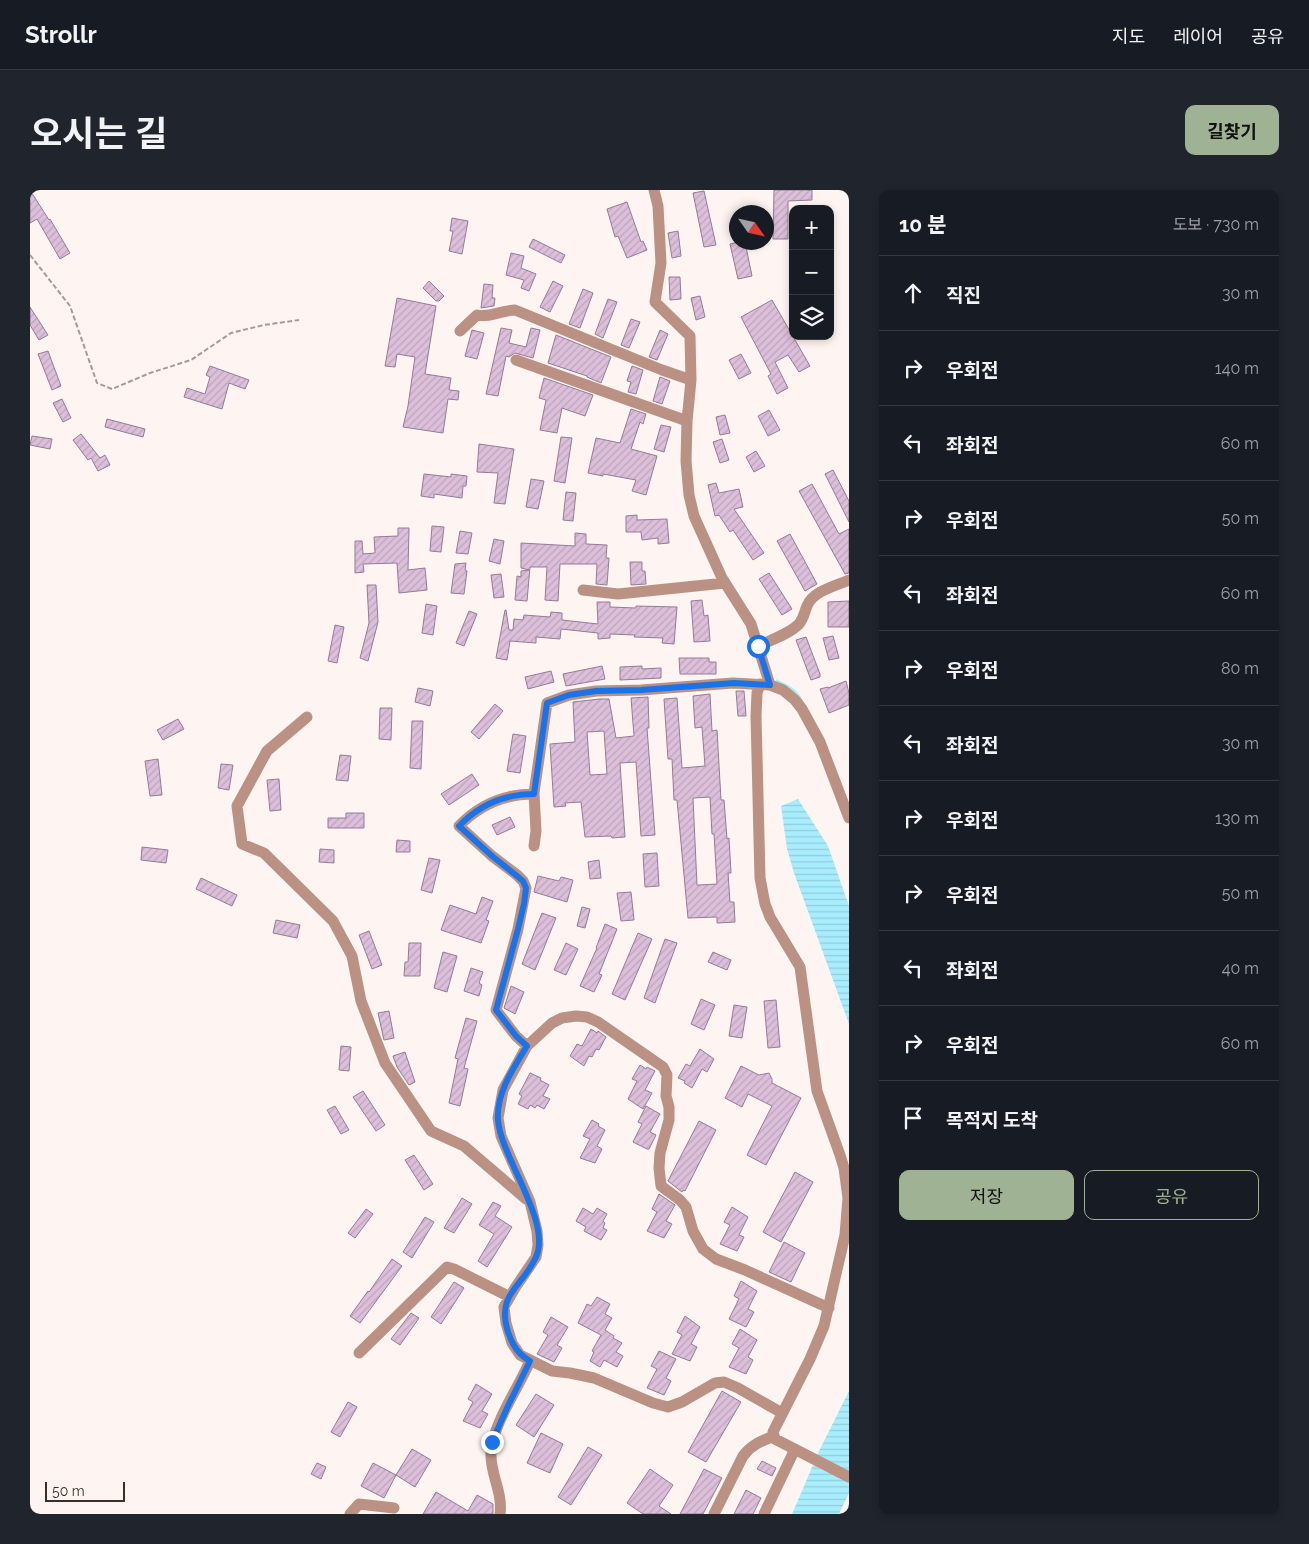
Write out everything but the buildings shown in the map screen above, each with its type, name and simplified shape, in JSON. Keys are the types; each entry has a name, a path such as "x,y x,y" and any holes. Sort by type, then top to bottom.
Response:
{"street":[{"path":"654,190 658,206 661,263 655,302 690,336 692,380 687,421 686,461 689,496 694,516 724,583 750,624 758,646 765,685"},
{"path":"460,331 477,315 484,317 506,310 515,310 662,370 692,380"},
{"path":"516,360 687,421"},
{"path":"758,646 798,625 812,598 849,580"},
{"path":"582,590 618,594 724,583"},
{"path":"534,846 536,831 534,794 547,703 569,695 596,691 641,690 734,683 765,685 783,690 802,709 820,742 849,818"},
{"path":"765,685 756,693 762,892 770,916 800,966 817,1091 835,1138 846,1181 848,1216 829,1308 818,1341 773,1432 775,1439 849,1477"},
{"path":"307,717 267,751 237,806 242,844 264,854 333,921 352,956 360,1002 385,1063 430,1131 464,1146 530,1202"},
{"path":"527,1046 516,1036 496,1010 518,929 526,888 523,881 459,826 469,815 501,798 517,794 534,794"},
{"path":"782,1413 724,1382 715,1383 682,1402 668,1407 653,1403 594,1378 552,1371 520,1355 512,1343 506,1323 504,1307 536,1257 538,1245 537,1232 530,1202 501,1136 498,1118 503,1090 527,1046 552,1023 562,1018 586,1017 598,1022 663,1067 667,1075 666,1096 669,1106 669,1120 660,1153 661,1186 680,1200 686,1207 693,1231 703,1249 716,1258 829,1308"},
{"path":"360,1352 446,1267 454,1269 510,1298"},
{"path":"500,1514 501,1497 491,1464 492,1442 530,1361"},
{"path":"714,1514 748,1449 774,1436"},
{"path":"764,1514 795,1449"},
{"path":"350,1514 359,1504 394,1508"}],"path":[{"path":"30,255 70,306 97,383 112,389 150,373 191,360 231,333 264,325 299,320"}],"water":[{"path":"798,799 828,846 849,906 849,1024 787,849 781,806"},
{"path":"849,1391 849,1471 817,1455"},
{"path":"813,1465 849,1482 849,1493 839,1514 792,1514"}],"waterway":[{"path":"777,681 792,689 802,702"}],"route":[{"path":"492,1442 530,1361 520,1355 512,1343 506,1323 504,1307 536,1257 538,1245 530,1202 501,1136 498,1118 503,1090 527,1046 516,1036 496,1010 502,982 518,929 526,888 523,881 459,826 469,815 501,798 517,794 534,794 547,703 569,695 596,691 641,690 734,683 770,685 758,646"}]}
